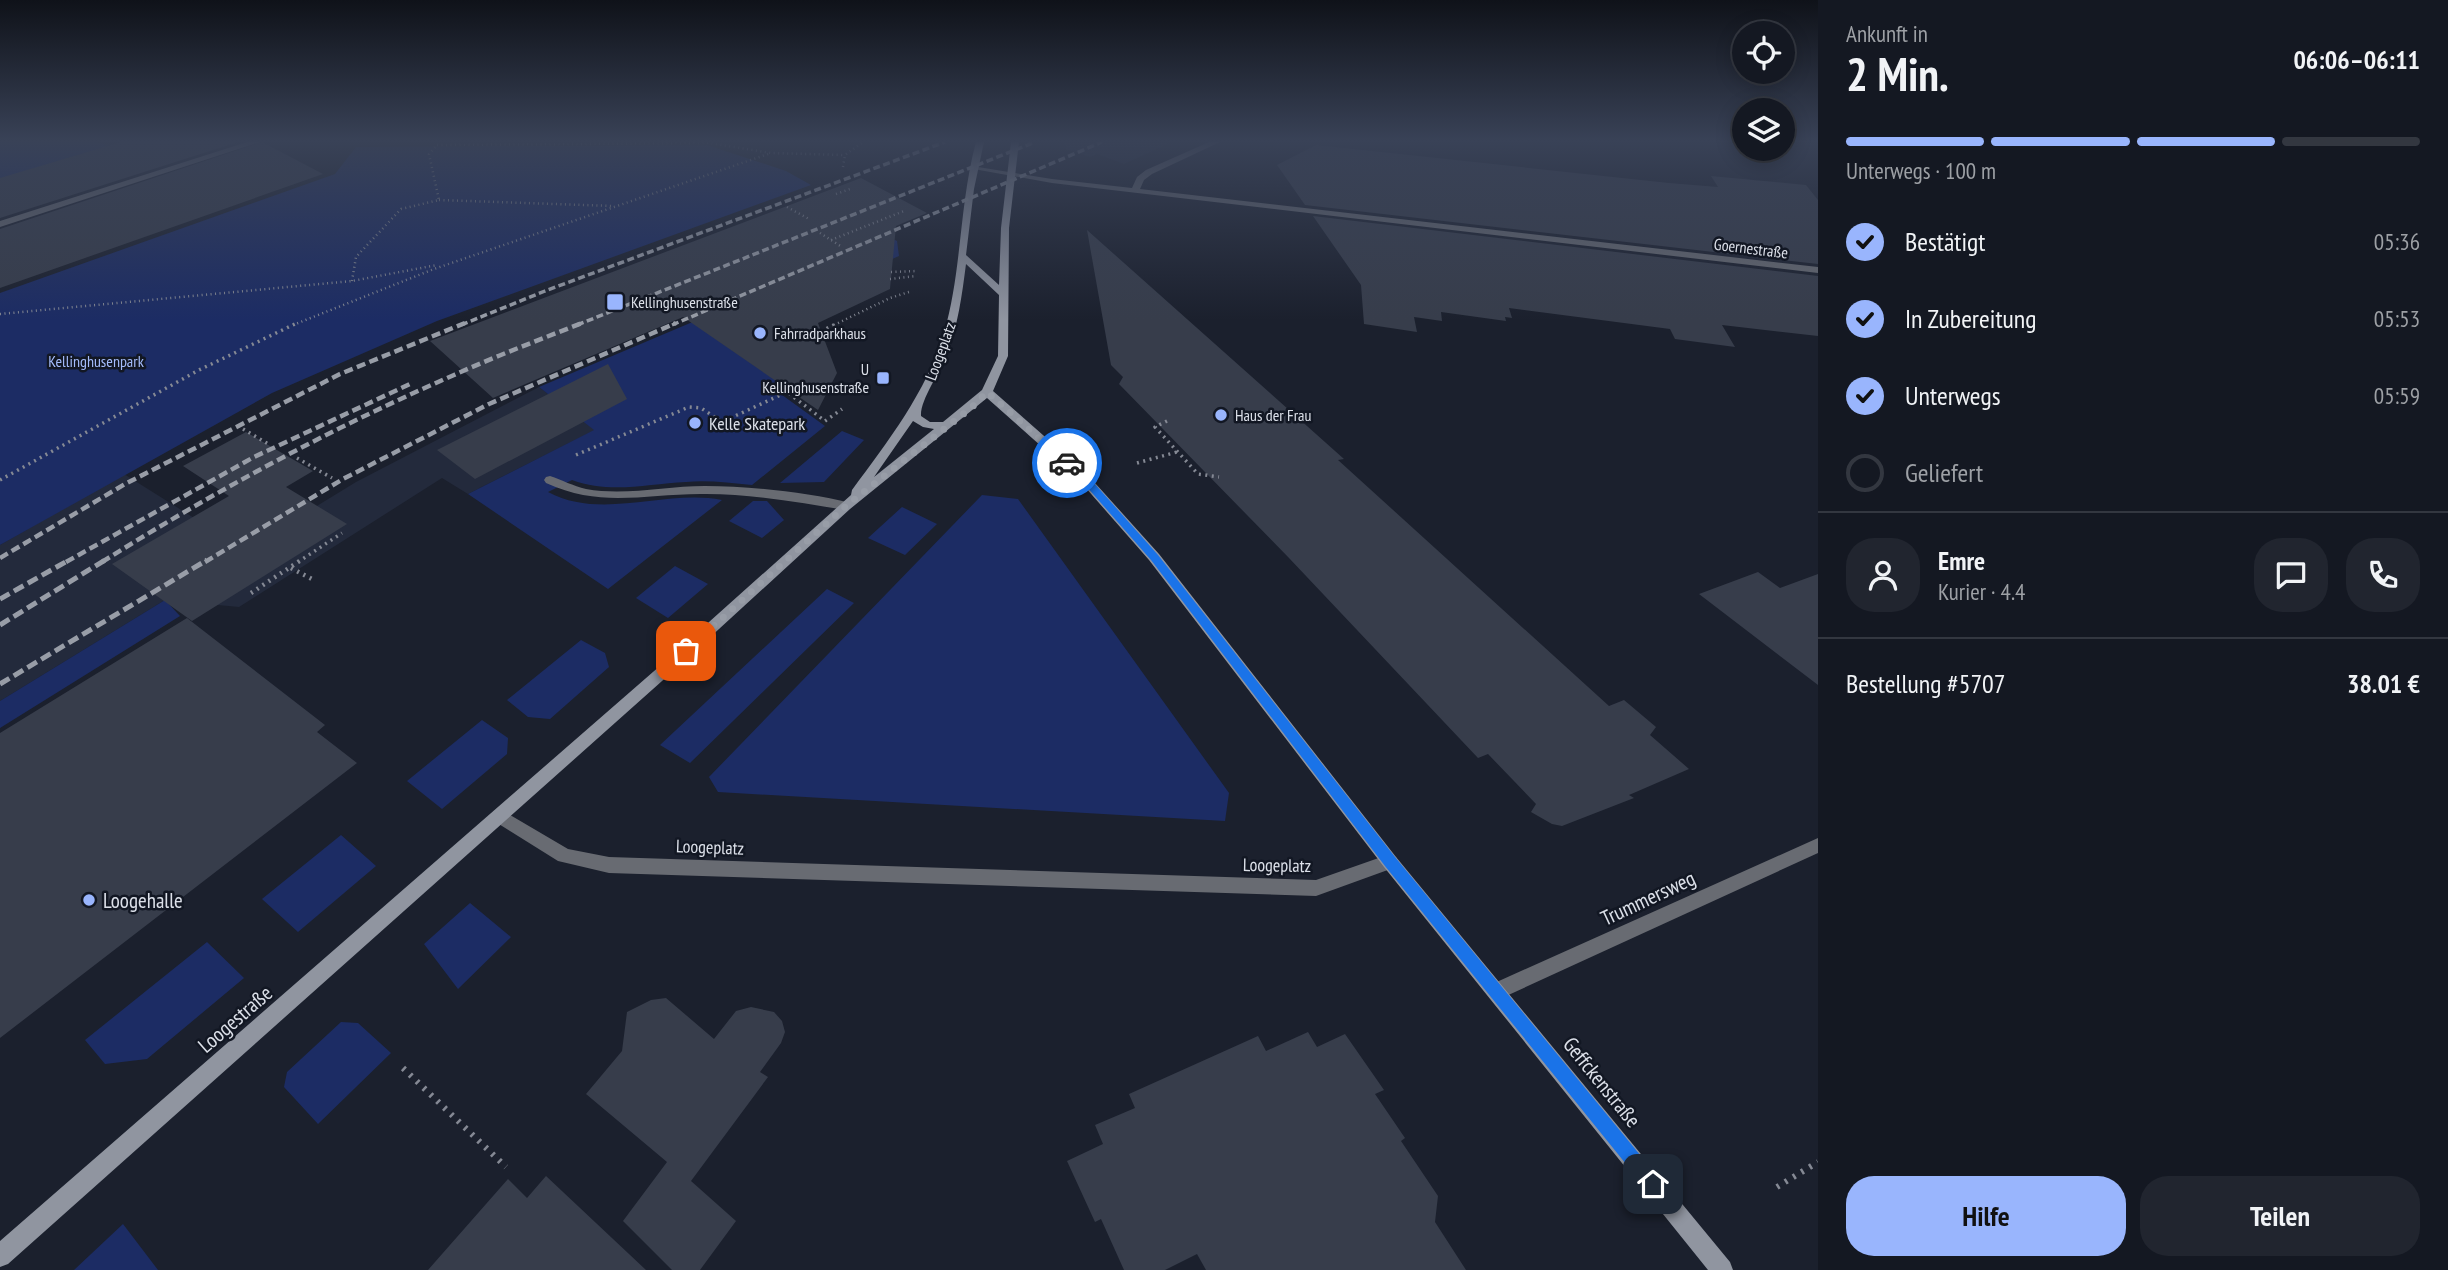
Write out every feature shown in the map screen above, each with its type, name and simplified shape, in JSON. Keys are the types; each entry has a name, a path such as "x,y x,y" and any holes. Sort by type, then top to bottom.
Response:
{"street":[{"path":"0,224 71,201"},
{"name":"Loogeplatz","path":"846,506 897,437 936,370 949,332 968,201"},
{"name":"Loogeplatz","path":"1008,201 1003,356 987,392 846,506 500,816 564,856 609,865 1316,888 1390,862"},
{"name":"Goernestraße","path":"1231,201 1818,270"},
{"path":"962,256 1005,295"},
{"path":"987,392 1082,476 1146,548 1390,862 1497,991"},
{"path":"915,407 915,418 924,424 937,426 955,420"},
{"path":"550,480 563,488 599,495 680,490 730,491 846,506"},
{"name":"Loogestraße","path":"0,1256 500,816"},
{"name":"Trummersweg","path":"1497,991 1818,845"},
{"name":"Geffckenstraße","path":"1497,991 1722,1270"}],"path":[{"path":"352,281 356,257 401,209 434,201"},
{"path":"477,201 618,206"},
{"path":"0,480 198,368 321,312 449,263 632,201"},
{"path":"787,206 809,219"},
{"path":"831,240 904,211 883,218"},
{"path":"820,233 842,247"},
{"path":"0,314 352,281 449,263"},
{"path":"890,279 916,274 891,272"},
{"path":"809,337 890,298 912,291"},
{"path":"550,480 548,471 553,466 689,407 701,408 722,422 787,392 825,421 842,409"},
{"path":"1167,421 1155,427 1177,452 1198,474 1219,477"},
{"path":"243,429 270,444"},
{"path":"1137,463 1177,452"},
{"path":"297,458 332,478"},
{"path":"251,593 342,533"},
{"path":"290,568 314,580"},
{"path":"403,1068 506,1167"},
{"path":"1777,1187 1818,1162"}],"shaded area":[{"path":"539,387 595,430 468,494 442,478 239,607 165,600 0,701 0,545 124,474 245,550 356,482"}],"green space":[{"name":"Kellinghusenpark","path":"258,201 766,201 437,321 272,393 0,545 0,293"},
{"path":"891,238 897,241 899,256 713,337 786,387 778,392 825,426 752,485 694,481 614,487 572,480 548,492 590,504 678,498 722,500 608,589 468,494 594,430 539,387"},
{"path":"842,431 864,440 824,482 780,483"},
{"path":"982,495 1018,499 1229,793 1225,821 718,792 709,777"},
{"path":"753,501 767,501 784,520 762,538 729,521"},
{"path":"902,507 937,524 905,555 868,538"},
{"path":"675,566 708,584 668,618 636,598"},
{"path":"827,589 854,603 690,763 660,745"},
{"path":"165,600 180,616 0,728 0,701"},
{"path":"581,640 605,653 609,667 550,719 528,717 507,700"},
{"path":"482,720 508,738 507,754 442,809 407,781"},
{"path":"341,835 376,866 298,932 262,899"},
{"path":"470,903 511,937 458,989 424,944"},
{"path":"207,942 244,978 147,1059 105,1064 85,1040"},
{"path":"341,1022 358,1023 391,1053 318,1124 284,1087 287,1072"},
{"path":"123,1224 158,1270 74,1270"}],"building":[{"path":"0,201 52,201 0,218"},
{"path":"84,201 246,201 0,288 0,229"},
{"path":"799,201 905,201 927,213 896,226 890,289 818,323 837,373 818,410 683,317 493,398 430,341"},
{"path":"1302,201 1818,201 1818,264 1305,205"},
{"path":"1313,216 1818,276 1818,336 1722,325 1735,347 1675,339 1670,329 1509,308 1512,318 1505,317 1506,321 1441,312 1442,321 1414,317 1417,332 1364,324 1361,285"},
{"path":"1087,230 1344,459 1338,460 1609,706 1624,700 1656,727 1650,735 1689,769 1629,795 1634,798 1562,826 1552,824 1531,812 1536,804 1488,754 1478,758 1289,558 1119,384 1123,377 1111,365"},
{"path":"608,364 627,399 475,479 437,450"},
{"path":"246,432 313,471 286,487 347,524 192,621 112,564 229,496 183,466"},
{"path":"1758,572 1780,588 1818,574 1818,685 1699,594"},
{"name":"Loogehalle","path":"187,618 325,725 317,732 357,763 0,1038 0,733"},
{"path":"666,998 714,1039 736,1011 751,1007 774,1012 782,1021 785,1032 781,1043 760,1072 768,1077 691,1181 736,1221 700,1270 672,1270 623,1221 667,1162 586,1094 622,1051 627,1012 651,1000"},
{"path":"1308,1032 1317,1047 1345,1034 1384,1090 1375,1094 1405,1138 1401,1141 1438,1196 1435,1222 1466,1270 1206,1270 1197,1254 1165,1270 1124,1270 1101,1219 1095,1222 1067,1161 1103,1144 1095,1125 1135,1108 1129,1094 1258,1036 1266,1051"},
{"path":"546,1176 646,1270 428,1270 508,1179 527,1198"}],"railway":[{"path":"461,325 786,201"},
{"path":"577,325 887,201"},
{"path":"672,325 963,201"},
{"path":"0,558 125,484 340,374 465,323"},
{"path":"102,562 188,510 319,439 408,395 582,323"},
{"path":"205,562 343,479 489,404 676,323"},
{"path":"66,562 254,457 412,383"},
{"path":"0,599 69,560"},
{"path":"0,625 105,560"},
{"path":"0,684 207,560"}],"way so far":[{"path":"686,651 846,506 972,407 987,392 1067,463"}],"place":[{"name":"Kellinghusenstraße","path":"615,302"},
{"name":"Fahrradparkhaus","path":"760,333"},
{"name":"U Kellinghusenstraße","path":"883,378"},
{"name":"Haus der Frau","path":"1221,415"},
{"name":"Kelle Skatepark","path":"695,423"},
{"name":"Loogehalle","path":"89,900"}],"route":[{"path":"1067,463 1114,510 1154,557 1390,862 1653,1184"}]}
